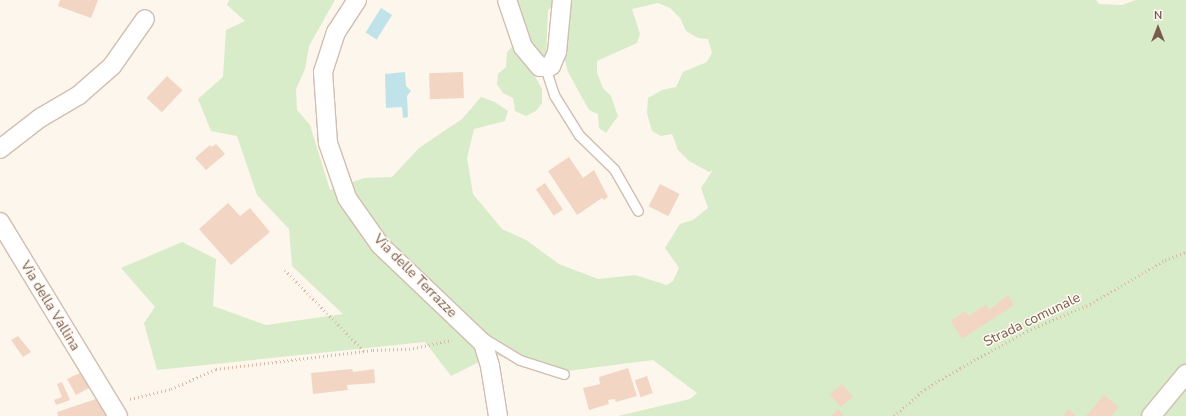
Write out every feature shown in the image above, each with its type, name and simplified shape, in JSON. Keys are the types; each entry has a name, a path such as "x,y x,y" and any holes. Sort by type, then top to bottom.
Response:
{"street":[{"name":"Via delle Terrazze","path":"357,0 336,32 323,72 328,143 347,198 380,245 483,342 490,366 498,416"},
{"path":"507,0 523,47 540,67 551,66 557,52 562,0"},
{"path":"0,149 40,118 79,95 112,66 145,19"},
{"name":"Via della Vallina","path":"0,222 118,416"},
{"path":"1151,416 1186,374"}],"lane":[{"path":"546,67 554,95 579,135 614,168 638,211"},
{"path":"471,330 520,360 564,374"}],"path":[{"name":"Strada comunale","path":"894,416 925,390 960,368 1027,331 1090,304 1165,260 1186,252"},
{"path":"285,270 364,351"},
{"path":"102,390 126,400 171,389 216,369 364,351 409,349 452,340 471,330"}],"green space":[{"path":"229,0 335,0 309,46 305,69 296,89 297,110 310,125 330,190 364,178 392,177 419,148 462,119 481,97 495,102 508,111 505,121 474,129 467,158 473,194 502,229 526,240 559,264 598,279 635,275 667,285 673,281 679,268 665,248 680,224 693,220 708,208 701,188 713,170 709,172 689,161 678,150 672,134 661,136 652,131 647,113 648,98 662,90 676,87 683,72 707,62 712,53 708,39 698,38 686,31 680,18 670,8 658,3 632,9 640,34 637,43 597,61 597,73 603,88 611,96 618,116 606,133 599,128 598,114 589,110 568,72 562,49 565,1 548,10 546,56 533,73 542,89 542,103 536,111 526,116 515,111 513,98 503,93 497,84 498,74 506,67 507,52 516,43 531,42 524,19 512,7 510,0 1096,0 1099,4 1122,5 1136,0 1186,0 1186,416 618,416 690,399 697,393 653,360 544,374 495,354 451,376 425,342 157,370 144,323 155,307 121,268 182,242 216,259 213,306 266,325 343,314 292,266 289,229 257,195 237,136 211,131 198,99 223,77 226,30 245,21 227,5"}],"water":[{"path":"381,8 392,15 377,39 366,33"},
{"path":"405,72 406,86 411,91 407,96 408,117 403,118 402,107 386,108 385,74"}],"building":[{"path":"60,0 98,0 91,18 58,6"},
{"path":"463,72 464,98 430,99 429,73"},
{"path":"167,76 182,90 162,112 147,98"},
{"path":"216,144 225,154 206,170 195,158 210,145 212,147"},
{"path":"569,157 583,178 594,170 608,197 604,200 602,198 577,215 548,171"},
{"path":"545,183 563,210 554,216 536,189"},
{"path":"660,184 680,194 668,216 649,206"},
{"path":"228,203 240,216 250,208 270,232 231,265 199,229"},
{"path":"1008,295 1014,305 962,339 951,321 965,311 968,316 986,305 989,310"},
{"path":"18,336 31,352 23,357 11,340"},
{"path":"628,368 637,396 616,402 615,399 608,400 609,404 589,410 583,388 600,384 599,377"},
{"path":"352,369 353,372 374,369 375,383 347,385 348,390 313,394 311,373"},
{"path":"82,372 89,388 76,395 67,379"},
{"path":"647,376 653,393 641,397 635,380"},
{"path":"62,382 70,400 56,405 54,400 62,397 57,384"},
{"path":"842,384 853,397 841,407 830,394"},
{"path":"1104,395 1119,407 1111,416 1086,416"},
{"path":"102,397 110,416 58,416 57,412"},
{"path":"838,409 844,416 831,416"},
{"path":"1069,409 1076,416 1063,416"}]}
